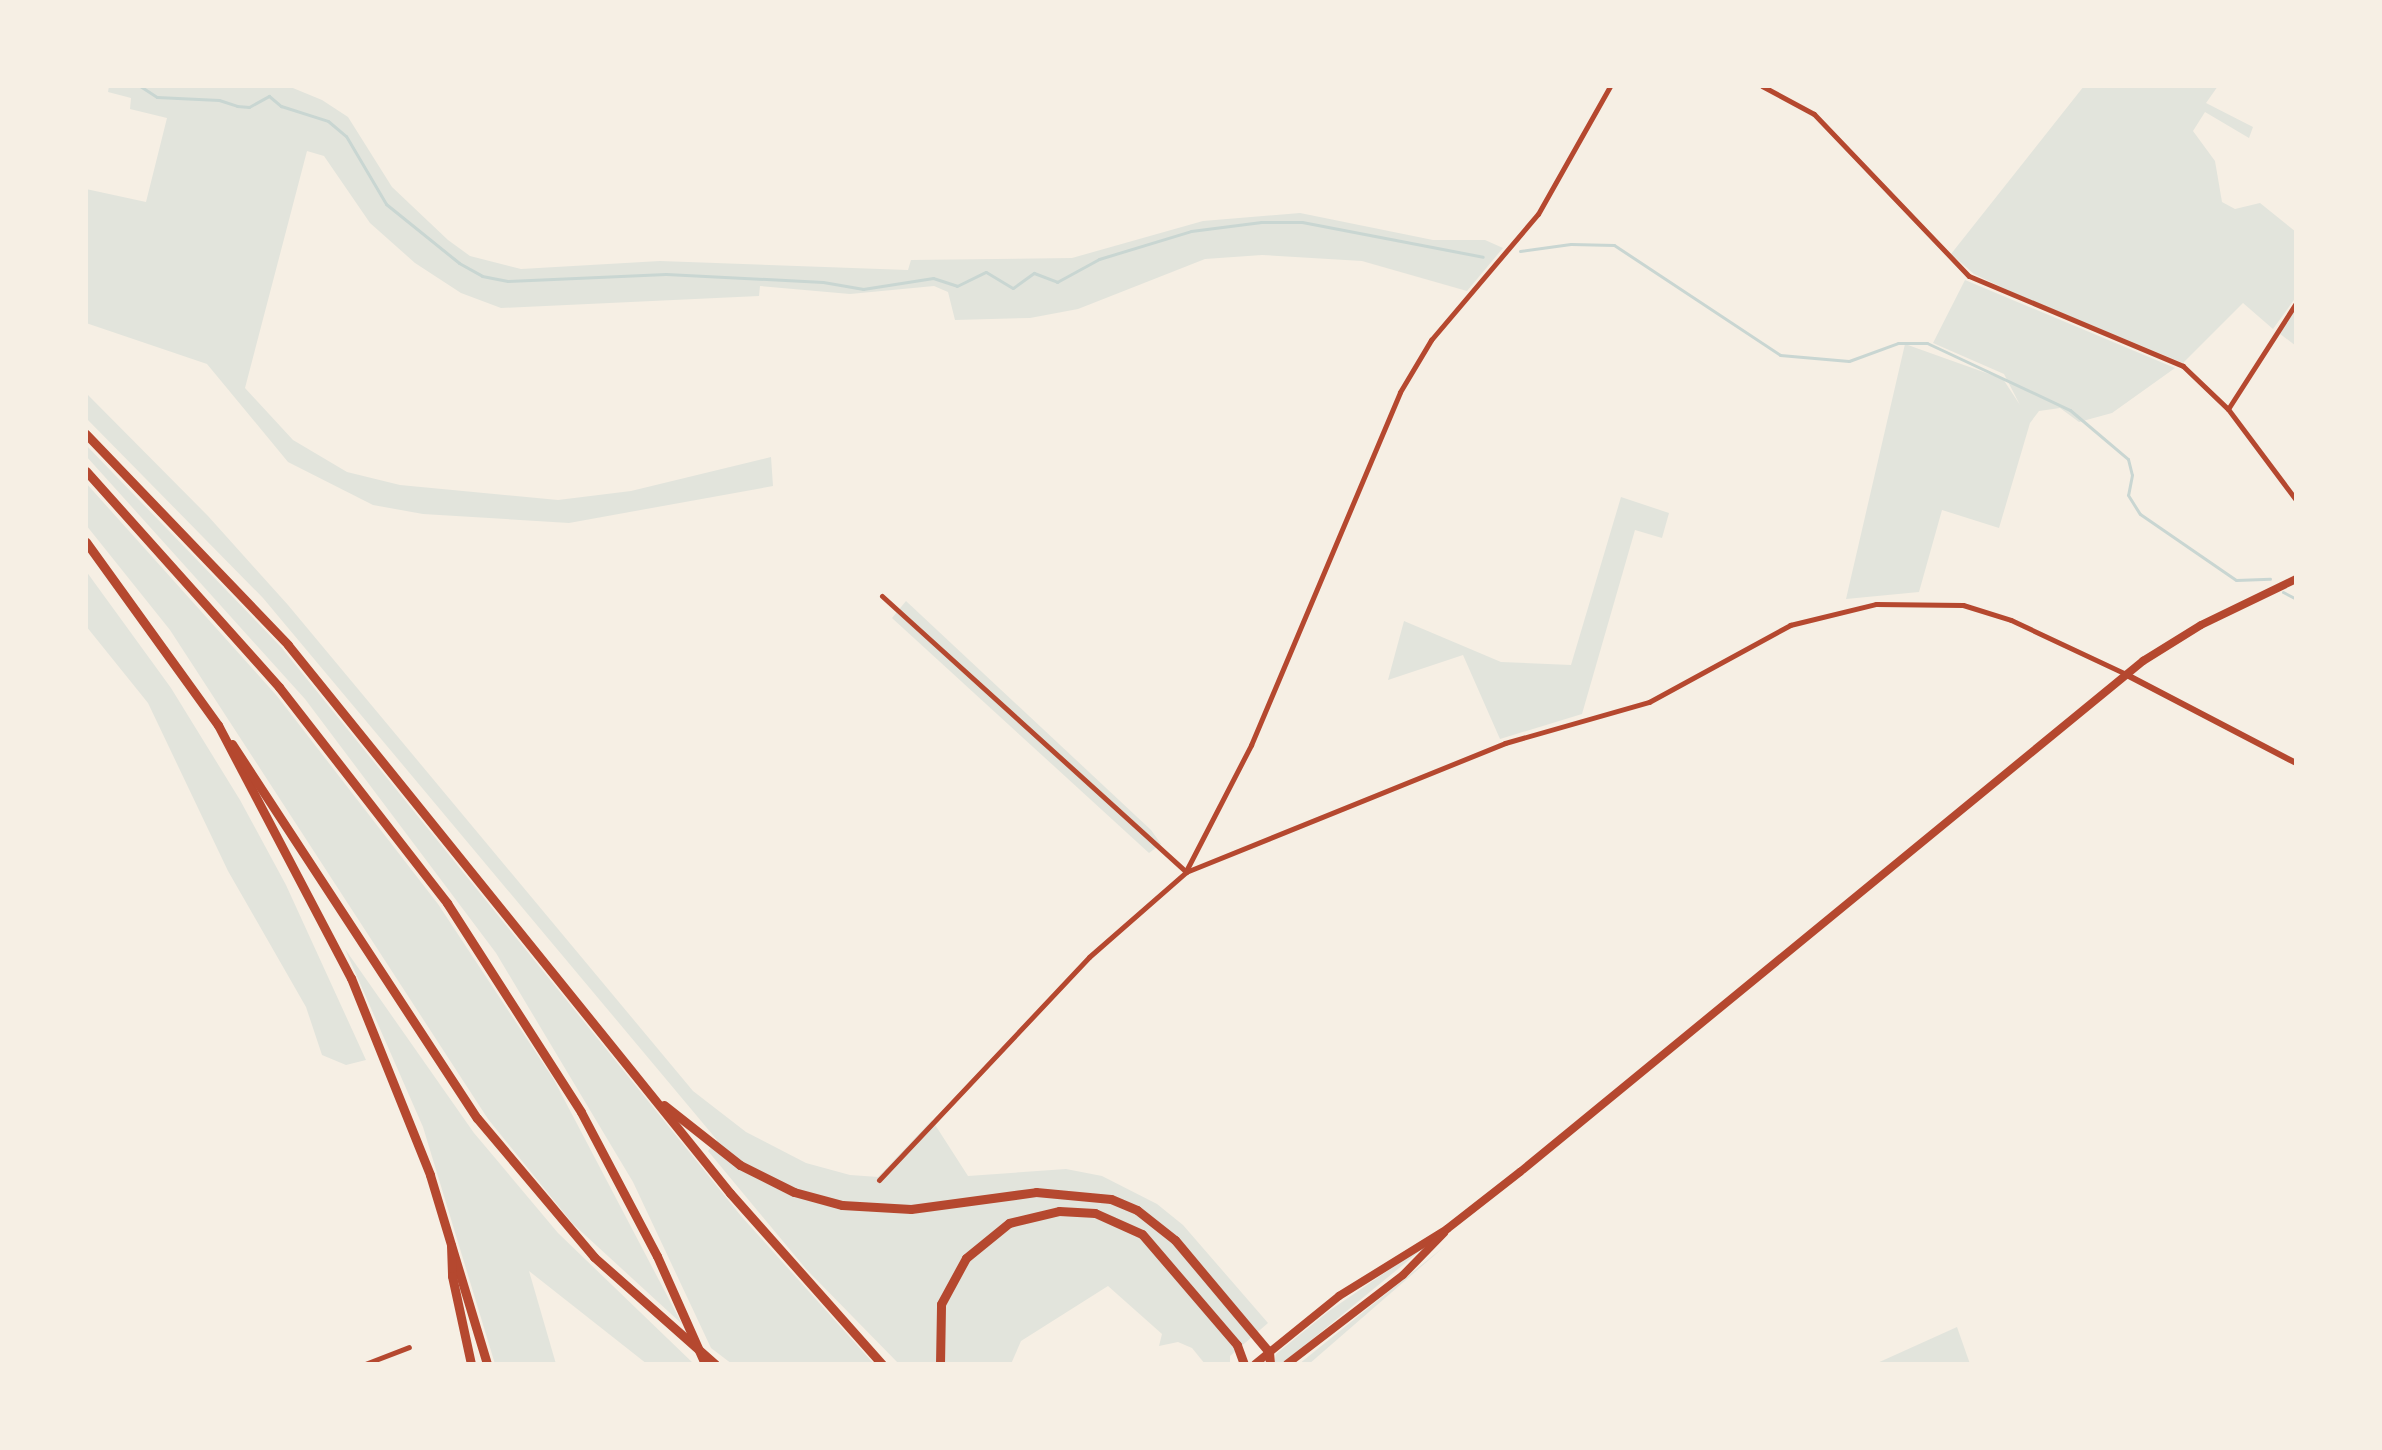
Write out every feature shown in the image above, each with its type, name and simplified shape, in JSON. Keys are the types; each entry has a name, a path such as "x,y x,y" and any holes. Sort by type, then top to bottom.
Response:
{"highway":[{"path":"86,434 288,645 654,1099 804,1280 882,1364"},
{"path":"86,471 279,687 447,903 581,1112 657,1256 705,1364"},
{"path":"86,542 265,787 477,1118 556,1216 646,1305 715,1364"},
{"path":"218,725 351,978 451,1234 487,1364"},
{"path":"654,1099 740,1165 816,1200 888,1210 1036,1192 1111,1199 1137,1210 1175,1240 1269,1352 1270,1364"},
{"path":"940,1364 941,1304 966,1258 1009,1223 1059,1211 1095,1213 1142,1234 1237,1345 1244,1364"},
{"path":"451,1234 452,1276 471,1364"}],"main road":[{"path":"1287,1364 1403,1275 1447,1229 2127,675 2179,637 2296,579"},
{"path":"1255,1364 1339,1296 1447,1229"}],"street":[{"path":"1186,872 1251,745 1407,378 1431,340 1538,214 1610,86"},
{"path":"1762,86 1814,114 1969,276 2183,366 2228,409 2273,465 2296,500"},
{"path":"2228,409 2296,303"},
{"path":"882,596 1186,872"},
{"path":"879,1180 1089,957 1186,872 1505,743 1649,702 1790,625 1847,609 1963,605 2011,620 2127,675 2296,763"},
{"path":"365,1364 409,1347"}],"shaded area":[{"path":"109,86 288,86 322,100 348,117 392,187 448,240 470,256 521,269 660,261 908,270 911,260 1072,258 1203,221 1300,213 1433,240 1485,240 1503,248 1467,291 1362,261 1262,255 1205,259 1078,309 1030,318 955,320 948,292 934,286 850,294 760,286 759,296 501,308 461,293 415,263 370,223 324,156 307,151 245,388 293,440 347,472 400,485 558,500 631,491 771,457 773,486 569,523 423,514 373,505 288,462 207,364 86,323 86,189 146,202 167,118 130,109 131,98 108,92"},
{"path":"2084,86 2218,86 2206,103 2253,127 2249,138 2205,112 2193,131 2215,161 2222,202 2235,209 2260,203 2296,232 2296,297 2273,329 2243,303 2183,363 2016,294 1974,274 1951,254"},
{"path":"1965,280 2175,368 2112,413 2079,422 2060,408 2039,411 2030,423 1999,528 1942,510 1919,592 1846,599 1905,344 2003,379 2020,405 2004,374 1933,343"},
{"path":"2296,306 2296,346 2279,333"},
{"path":"86,393 208,516 288,605 693,1091 746,1132 806,1163 850,1175 878,1177 932,1120 968,1176 1066,1169 1102,1176 1157,1204 1183,1225 1268,1323 1230,1356 1230,1364 1205,1364 1192,1348 1178,1342 1159,1346 1162,1334 1108,1286 1021,1341 1011,1364 899,1364 806,1269 708,1151 717,1140 263,598 86,418"},
{"path":"86,445 281,647 741,1216 874,1364 732,1364 711,1348 633,1182 496,953 305,699 86,456"},
{"path":"86,483 277,696 438,904 554,1080 682,1324 573,1224 488,1119 170,630 86,525"},
{"path":"1621,497 1669,513 1662,538 1635,530 1582,714 1500,739 1463,655 1388,680 1404,621 1501,662 1571,665"},
{"path":"86,571 171,688 240,800 286,885 366,1060 346,1065 322,1055 306,1007 228,871 148,703 86,626"},
{"path":"906,601 1151,830 1161,844 1149,853 892,618"},
{"path":"345,949 474,1133 558,1233 694,1364 647,1364 529,1271 556,1364 495,1364 423,1127"},
{"path":"1437,1237 1282,1364 1274,1364 1276,1354 1329,1311"},
{"path":"1445,1246 1309,1364 1299,1364"},
{"path":"1957,1327 1970,1364 1875,1364"}],"waterway":[{"path":"140,86 157,97 219,100 249,107 269,96 281,106 328,121 346,136 386,204 459,263 482,276 508,281 666,274 823,282 863,289 933,278 957,286 986,272 1013,288 1034,273 1057,282 1099,259 1191,231 1261,222 1302,222 1483,257"},
{"path":"1520,251 1571,244 1614,245 1780,355 1849,361 1898,343 1927,343 2070,410 2128,459 2132,475 2128,495 2140,514 2236,580 2270,579"},
{"path":"2283,592 2296,599"}]}
